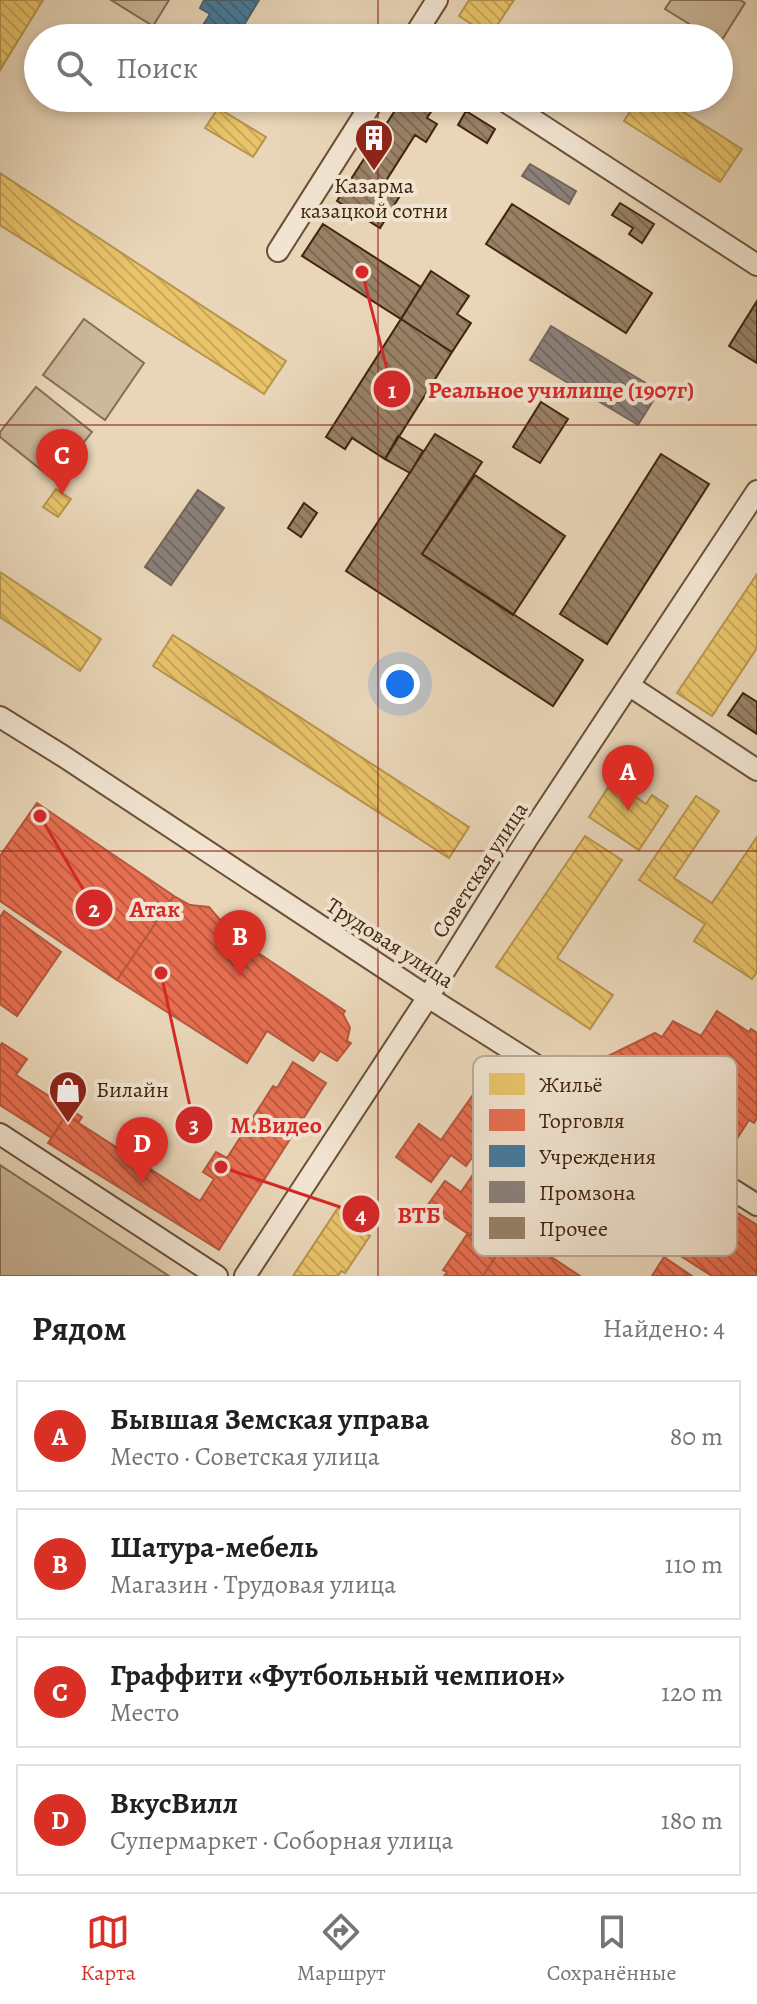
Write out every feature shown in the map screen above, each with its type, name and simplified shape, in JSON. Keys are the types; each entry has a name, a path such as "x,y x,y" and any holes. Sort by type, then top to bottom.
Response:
{"street":[{"path":"422,24 437,0"},
{"path":"278,251 366,112"},
{"path":"522,112 757,265"},
{"name":"Советская улица","path":"245,1276 428,997 527,839 757,491"},
{"path":"630,686 757,770"},
{"name":"Трудовая улица","path":"0,717 521,1056"},
{"path":"0,1134 217,1276"},
{"name":"Трудовая улица","path":"737,1192 757,1205"}],"shaded area":[{"path":"111,0 169,0 154,24"},
{"path":"671,0 740,0 745,3 732,24 689,24 665,9"},
{"path":"84,319 144,363 105,420 43,375"},
{"path":"36,387 92,432 54,480 0,437 0,432"},
{"path":"0,1165 169,1276 0,1276"}],"building: Жильё":[{"path":"0,0 43,0 28,24 24,24 24,31 0,70"},
{"path":"469,0 514,0 498,24 471,24 459,16"},
{"path":"215,112 225,112 266,137 253,157 205,128"},
{"path":"630,112 683,112 742,149 720,182 624,121"},
{"path":"0,173 286,361 264,394 0,225"},
{"path":"56,489 71,499 58,517 43,507"},
{"path":"0,572 101,639 80,671 0,617"},
{"path":"757,574 757,648 712,716 677,693"},
{"path":"173,635 469,827 449,858 153,666"},
{"path":"618,772 633,782 627,791 646,804 652,795 668,806 639,850 589,817"},
{"path":"696,796 719,811 674,878 712,903 757,837 757,972 752,979 694,941 705,924 639,880"},
{"path":"585,836 622,860 557,958 613,995 590,1029 496,967"},
{"path":"338,1208 370,1229 366,1234 370,1236 345,1273 341,1271 338,1276 293,1276"}],"building: Торговля":[{"path":"37,803 174,896 117,980 0,901 0,856"},
{"path":"174,896 190,905 209,907 221,921 224,930 345,1011 343,1014 350,1028 347,1041 351,1043 337,1061 320,1051 313,1061 267,1031 247,1063 117,980"},
{"path":"4,911 61,952 17,1016 0,1004 0,917"},
{"path":"717,1011 749,1032 751,1029 757,1033 757,1118 754,1123 749,1120 737,1139 737,1056 608,1056 655,1033 662,1037 673,1021 701,1036"},
{"path":"2,1043 27,1059 16,1075 82,1117 78,1123 66,1115 52,1138 0,1105"},
{"path":"293,1062 326,1083 219,1250 48,1143 66,1115 200,1201 214,1179 203,1172 216,1152 227,1158 273,1086 277,1088"},
{"path":"473,1095 473,1156 466,1166 451,1155 431,1182 396,1157 419,1124 441,1140"},
{"path":"473,1174 473,1231 470,1235 427,1206 445,1181 461,1192"},
{"path":"737,1212 757,1225 757,1276 712,1276 681,1256 737,1256"},
{"path":"468,1233 473,1236 473,1256 496,1256 483,1276 444,1276 447,1272 443,1270"},
{"path":"496,1256 550,1256 580,1276 483,1276"},
{"path":"664,1257 692,1276 652,1276"}],"building: Учреждения":[{"path":"204,0 259,0 244,24 204,24 210,14 200,8"}],"building: Промзона":[{"path":"530,164 576,191 569,204 522,176"},
{"path":"551,326 659,391 638,425 530,360"},
{"path":"198,490 224,508 171,585 145,567"}],"building: Прочее":[{"name":"Казарма казацкой сотни","path":"394,112 431,112 427,118 437,124 426,142 415,135 384,184 401,194 380,228 337,201"},
{"path":"468,112 495,129 487,143 458,125"},
{"path":"620,203 654,224 642,243 629,234 633,228 612,215"},
{"path":"512,204 652,293 626,333 486,244"},
{"path":"323,224 421,287 401,319 302,256"},
{"path":"431,271 469,296 457,314 471,323 452,352 401,319"},
{"path":"757,301 757,363 729,346"},
{"path":"401,319 452,352 385,459 352,438 345,449 326,437"},
{"path":"541,402 568,419 540,463 513,447"},
{"path":"435,434 482,462 422,554 583,660 553,706 346,571"},
{"path":"398,436 423,451 410,473 385,459"},
{"path":"661,454 709,484 607,644 560,614"},
{"path":"475,475 565,536 513,615 422,554"},
{"path":"304,503 317,513 301,537 288,528"},
{"path":"743,693 757,702 757,734 728,715"}],"place":[{"name":"Казарма казацкой сотни","path":"374,172"},
{"name":"Реальное училище (1907г)","path":"362,272"},
{"name":"Граффити «Футбольный чемпион»","path":"62,495"},
{"name":"Бывшая Земская управа","path":"628,811"},
{"name":"Атак","path":"40,816"},
{"name":"М.Видео","path":"161,973"},
{"name":"Шатура-мебель","path":"240,976"},
{"name":"Билайн","path":"68,1124"},
{"name":"ВТБ","path":"221,1167"},
{"name":"ВкусВилл","path":"142,1183"}]}
